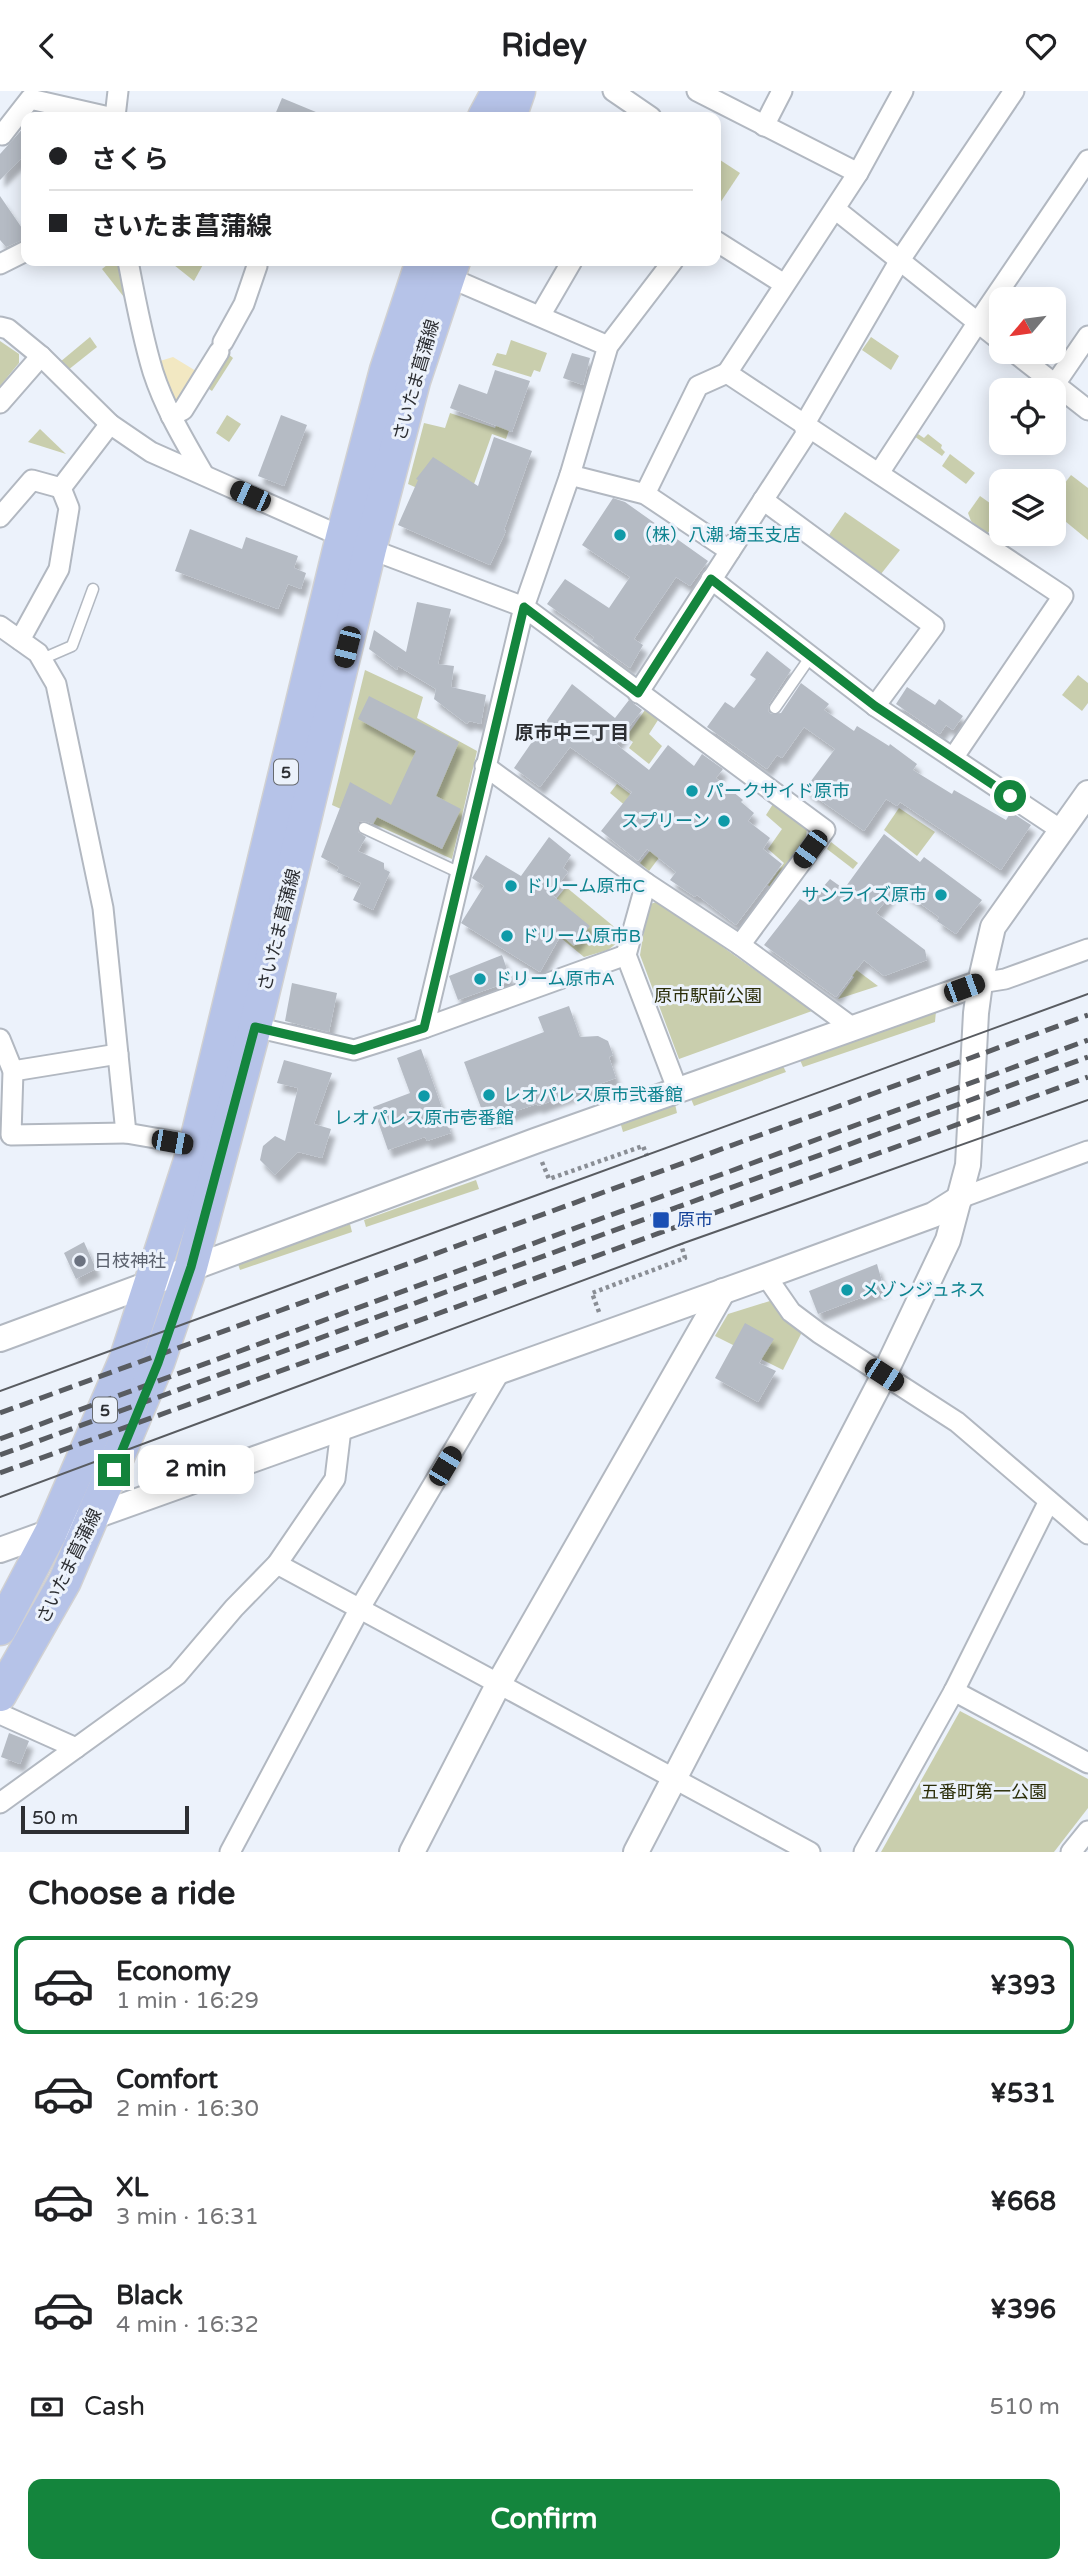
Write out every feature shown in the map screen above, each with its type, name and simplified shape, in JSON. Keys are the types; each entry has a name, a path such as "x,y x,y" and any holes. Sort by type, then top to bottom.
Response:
{"main road":[{"path":"487,112 498,91"},
{"path":"512,112 519,91"},
{"name":"さいたま菖蒲線","path":"0,1629 51,1532 126,1358 151,1285 195,1145 342,537 387,370 441,266"},
{"name":"さいたま菖蒲線","path":"0,1695 65,1581 158,1363 191,1267 255,1027 441,266"}],"street":[{"path":"116,112 118,91"},
{"path":"613,91 644,112"},
{"path":"697,91 858,173"},
{"path":"764,126 782,91"},
{"path":"645,494 698,386 727,373 858,173 903,91"},
{"path":"638,693 806,434 804,425 900,260 1014,91"},
{"path":"0,133 2,135 30,99 87,112"},
{"path":"879,473 1088,160"},
{"path":"835,209 989,331"},
{"path":"721,244 784,284"},
{"path":"0,264 21,254"},
{"path":"129,266 154,375 171,416 204,475"},
{"path":"171,416 183,409 221,347 244,304 252,266"},
{"path":"441,266 540,316 608,346"},
{"path":"540,316 569,266"},
{"path":"424,1028 524,607 570,475 608,346 669,266"},
{"path":"0,327 8,328 41,356 110,424 151,452 370,549 524,607 825,830 740,945"},
{"path":"1059,378 1088,336"},
{"path":"0,403 41,356"},
{"path":"1029,364 1047,378"},
{"path":"727,373 1063,596 953,758"},
{"path":"1066,393 1088,410"},
{"path":"61,488 110,424"},
{"path":"570,475 645,494 730,551"},
{"path":"0,517 32,480 61,488"},
{"path":"20,640 59,569 69,508 61,488"},
{"path":"764,500 934,626 875,706"},
{"path":"711,579 875,706 1061,830"},
{"path":"0,626 38,653 56,684 103,908 126,1133"},
{"path":"485,767 646,883 740,945 853,1028"},
{"path":"636,1852 884,1375 948,1240 968,1165 976,1013 993,927 1088,793"},
{"path":"646,883 626,955 678,1091"},
{"path":"0,1339 151,1285 191,1267 853,1028 980,983 1005,979 1088,949"},
{"path":"255,1027 354,1050 424,1028 626,955"},
{"path":"0,1038 13,1071 11,1135 126,1133 195,1145"},
{"path":"13,1071 118,1054"},
{"path":"0,1550 933,1215 961,1198 1088,1151"},
{"path":"766,1276 792,1312 957,1422 1088,1534"},
{"path":"412,1852 499,1683 723,1291"},
{"path":"230,1852 360,1608 501,1370"},
{"path":"0,1803 177,1675 234,1608 278,1564 335,1479 341,1429"},
{"path":"864,1852 954,1691 1049,1501"},
{"path":"278,1564 810,1852"},
{"path":"954,1691 1088,1763"},
{"path":"0,1714 76,1748"},
{"path":"1072,1852 1088,1831"}],"lane":[{"path":"42,659 72,646 93,590"},
{"path":"775,708 811,656"},
{"path":"364,828 460,873"}],"path":[{"path":"549,1179 643,1146 647,1156"},
{"path":"592,1293 685,1258 681,1244"}],"green space":[{"path":"721,161 740,173 721,202"},
{"path":"106,266 121,266 127,301 102,269"},
{"path":"175,266 202,266 194,281"},
{"path":"90,337 97,347 68,370 60,362"},
{"path":"871,337 899,356 891,370 862,350"},
{"path":"511,340 547,353 540,372 534,370 531,377 492,365 497,353 506,355"},
{"path":"0,341 19,354 19,363 0,386"},
{"path":"227,353 233,358 212,391 206,387"},
{"path":"450,413 495,428 500,419 511,424 506,439 492,434 465,509 408,484 424,423 445,428"},
{"path":"227,415 241,424 229,442 216,433"},
{"path":"40,429 66,454 28,442"},
{"path":"912,430 924,438 928,434 942,445 941,448 945,452 942,456 914,436"},
{"path":"950,454 975,473 966,484 942,466"},
{"path":"1071,475 1088,488 1088,540 1066,522 1066,481"},
{"path":"980,496 989,502 987,534 971,521 968,513"},
{"path":"845,512 900,550 881,574 829,535"},
{"path":"365,670 423,697 417,718 477,751 452,859 332,805"},
{"path":"1078,675 1088,683 1088,703 1082,711 1062,695"},
{"path":"645,710 658,720 649,734 662,746 649,764 629,748 633,742 626,737"},
{"path":"617,784 679,831 649,871 640,863 662,836 610,793"},
{"path":"773,804 807,829 806,837 771,888 768,885 784,863 768,849 782,829 766,815"},
{"path":"899,808 935,832 917,856 884,830"},
{"path":"831,842 858,863 853,869 827,849"},
{"path":"566,887 618,930 617,943 608,950 584,957 539,920"},
{"name":"原市駅前公園","path":"656,902 812,1011 679,1059 640,955 648,905"},
{"path":"823,945 878,986 838,999 854,977 825,954"},
{"path":"936,1011 935,1022 803,1067 800,1060"},
{"path":"783,1066 786,1072 694,1106 691,1099"},
{"path":"675,1104 677,1113 623,1132 621,1125"},
{"path":"476,1180 479,1189 366,1227 364,1220"},
{"path":"350,1224 352,1232 240,1270 238,1264"},
{"path":"773,1300 803,1330 783,1370 715,1336 728,1314"},
{"name":"五番町第一公園","path":"960,1711 1088,1779 1088,1808 1054,1852 881,1852"}],"sand":[{"path":"173,357 196,371 178,401 172,400 160,361"}],"building":[{"path":"282,98 316,112 276,112"},
{"path":"21,131 21,159 0,180 0,154"},
{"path":"0,196 21,227 21,240 6,247 0,240"},
{"path":"572,353 590,358 583,385 563,378"},
{"path":"495,370 530,381 512,432 450,408 459,384 487,394"},
{"path":"281,415 307,425 284,486 258,476"},
{"path":"494,437 532,451 504,530 506,531 490,565 398,525 418,480 416,479 433,457 478,486"},
{"path":"613,498 625,502 708,561 690,586 676,577 634,639 643,645 630,668 592,641 594,637 547,604 565,579 609,608 630,577 582,545"},
{"path":"190,529 242,549 246,537 298,556 294,568 306,573 301,589 288,584 278,609 175,571"},
{"path":"417,602 451,609 438,664 454,666 451,687 486,695 481,724 469,721 467,724 434,699 436,689 398,666 397,670 369,649 374,630 406,652"},
{"path":"767,651 791,670 769,704 768,711 771,714 781,713 801,683 829,704 824,710 854,731 857,726 889,746 890,744 917,764 913,770 952,794 954,790 1006,820 1011,812 1031,825 1001,870 900,802 897,806 886,799 864,831 824,803 805,789 835,749 804,727 782,758 777,755 767,769 707,727 725,702 734,708 756,679 750,675"},
{"path":"572,684 615,718 629,700 642,710 616,744 649,770 668,745 694,766 702,754 723,769 716,778 743,800 741,802 754,813 748,821 770,838 763,849 782,864 736,925 697,895 695,897 670,880 676,872 647,849 638,861 601,831 632,792 570,747 540,787 514,768"},
{"path":"907,687 935,705 939,699 963,716 953,730 946,725 940,734 896,704"},
{"path":"369,696 459,742 436,796 461,809 442,849 377,817 373,824 359,822 358,832 366,837 358,851 384,863 384,869 390,872 373,910 353,900 361,883 337,872 339,867 321,857 350,782 391,805 416,751 358,719"},
{"path":"884,834 920,862 924,857 982,900 956,934 937,921 939,917 897,887 876,913 925,950 927,960 884,976 864,960 836,997 764,945 800,899 808,904 830,879 844,889"},
{"path":"549,837 571,855 563,868 568,872 551,894 590,926 574,946 561,935 540,972 461,923 484,886 472,878 486,855 521,876"},
{"name":"ドリーム原市A","path":"502,955 511,981 458,1000 449,976"},
{"path":"292,983 337,993 329,1032 285,1021"},
{"path":"569,1006 580,1037 598,1036 608,1041 613,1055 609,1057 616,1078 486,1121 464,1062 544,1032 538,1017"},
{"path":"421,1049 451,1133 427,1141 425,1137 388,1150 373,1107 410,1093 397,1058"},
{"path":"284,1060 332,1073 314,1124 331,1129 322,1158 298,1152 275,1175 260,1160 263,1146 275,1136 285,1141 298,1088 277,1083"},
{"name":"日枝神社","path":"84,1242 96,1269 76,1279 64,1253"},
{"name":"メゾンジュネス","path":"877,1264 884,1289 818,1314 809,1291"},
{"path":"745,1323 774,1339 759,1363 776,1371 758,1402 715,1378"},
{"path":"9,1733 29,1741 20,1764 1,1757"}],"tram line":[{"path":"0,1391 1088,994"},
{"path":"0,1497 681,1244 1088,1100"}],"railway":[{"path":"0,1413 1088,1015"},
{"path":"0,1439 1088,1040"},
{"path":"0,1455 1088,1057"},
{"path":"0,1473 1088,1077"}],"place":[{"name":"（株）八潮 埼玉支店","path":"620,535"},
{"name":"パークサイド原市","path":"692,791"},
{"name":"スプリーン","path":"724,821"},
{"name":"ドリーム原市C","path":"511,886"},
{"name":"サンライズ原市","path":"941,895"},
{"name":"ドリーム原市B","path":"507,936"},
{"name":"ドリーム原市A","path":"480,979"},
{"name":"レオパレス原市弐番館","path":"489,1095"},
{"name":"レオパレス原市壱番館","path":"424,1096"},
{"name":"原市","path":"661,1220"},
{"name":"日枝神社","path":"80,1261"},
{"name":"メゾンジュネス","path":"847,1290"}],"district":[{"name":"原市中三丁目","path":"572,732"}],"route":[{"path":"114,1470 158,1363 191,1267 255,1027 354,1050 424,1028 524,607 638,693 711,579 875,706 1010,796"}]}
